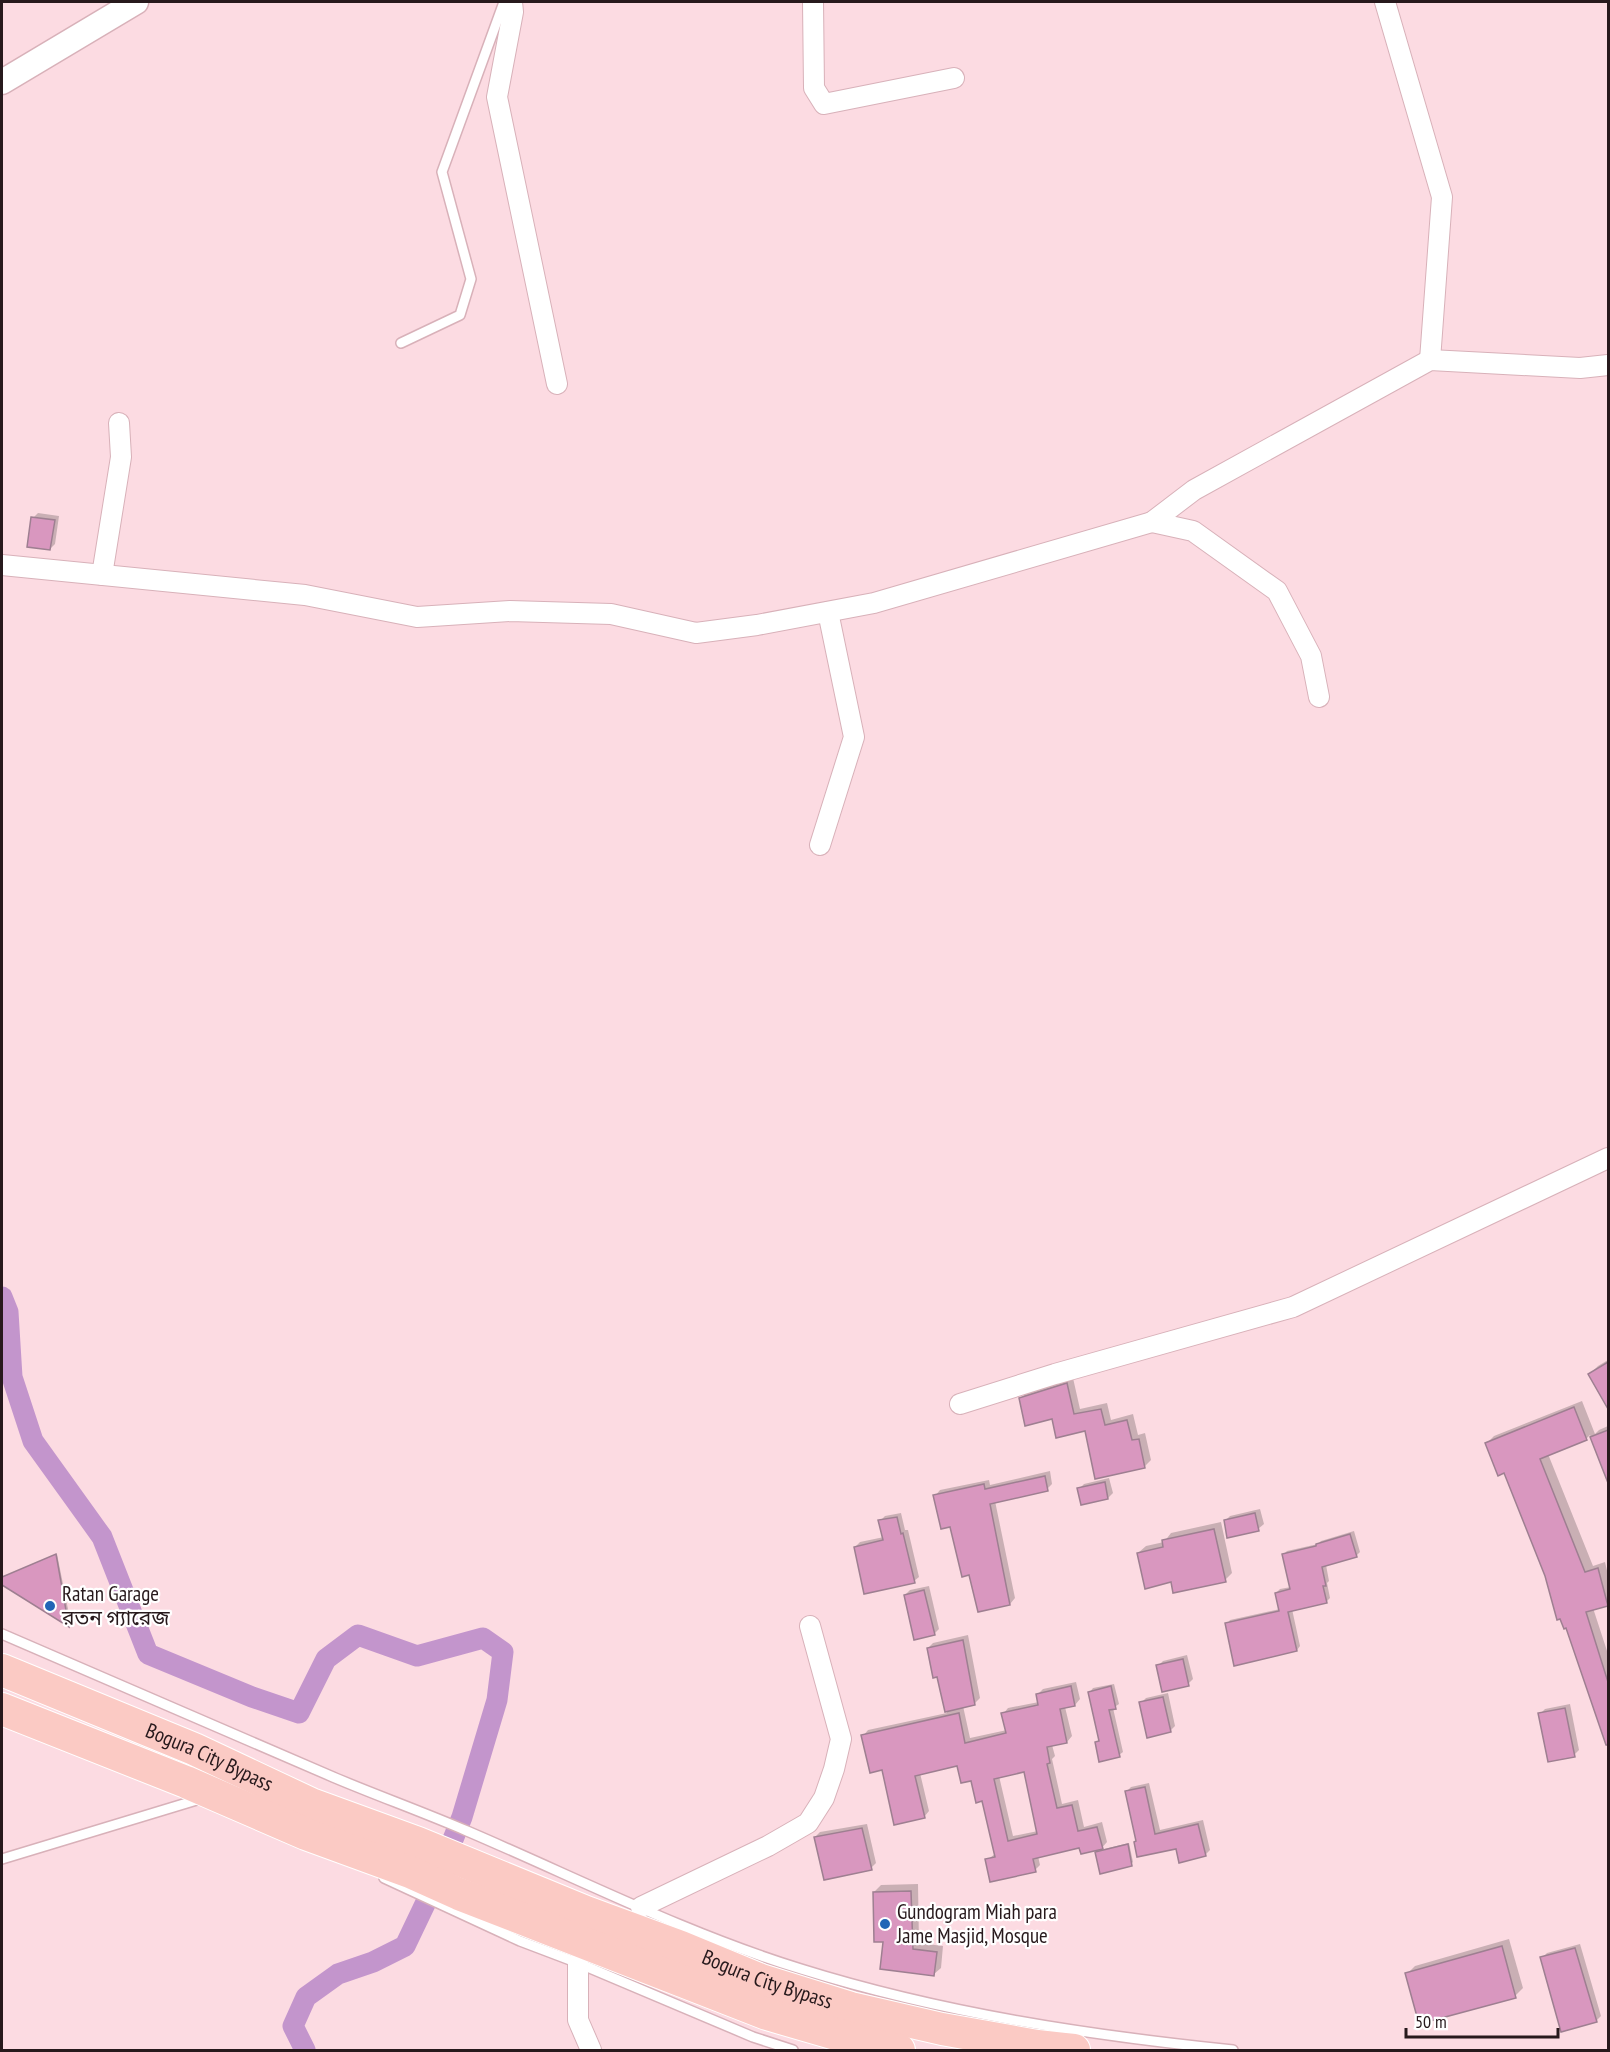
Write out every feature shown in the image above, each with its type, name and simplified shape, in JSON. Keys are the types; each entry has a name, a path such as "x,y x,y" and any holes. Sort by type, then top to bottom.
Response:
{"highway":[{"name":"Bogura City Bypass","path":"2,1670 194,1749 415,1854 455,1903 767,2014 877,2046 899,2050"},
{"name":"Bogura City Bypass","path":"2,1709 186,1782 306,1834 415,1854 479,1852 586,1912 761,1980 839,2004 942,2029 1037,2046 1074,2050"}],"street":[{"path":"2,82 136,2"},
{"path":"512,2 513,12 497,97 556,384"},
{"path":"813,2 814,88 824,104 954,78"},
{"path":"1385,2 1442,197 1430,360"},
{"path":"2,565 305,595 417,618 510,611 611,614 696,633 757,625 874,603 1152,522 1194,490 1430,360 1580,368 1608,364"},
{"path":"102,575 121,457 119,423"},
{"path":"1152,522 1193,531 1277,591 1311,656 1319,697"},
{"path":"820,845 854,737 828,612"},
{"path":"960,1404 1293,1306 1608,1158"},
{"path":"641,1907 768,1846 808,1823 824,1798 841,1739 810,1626"},
{"path":"578,1963 578,2020 591,2050"}],"lane":[{"path":"401,344 460,315 471,279 442,172 504,2"},
{"path":"2,1634 337,1779 415,1854 370,1872"},
{"path":"189,1795 235,1812 331,1854"},
{"path":"2,1859 200,1799"},
{"path":"479,1852 641,1907 696,1931 800,1969 949,2008 1097,2035 1233,2050"},
{"path":"455,1903 520,1941 753,2037 793,2050"}],"building":[{"path":"31,517 55,520 50,550 27,547"},
{"path":"1608,1362 1608,1409 1588,1374"},
{"path":"1067,1383 1074,1414 1101,1409 1105,1425 1127,1420 1132,1440 1139,1439 1145,1468 1095,1479 1085,1431 1056,1438 1052,1419 1025,1426 1019,1398"},
{"path":"1574,1407 1587,1440 1540,1459 1585,1572 1598,1568 1608,1606 1586,1612 1608,1682 1608,1745 1606,1745 1566,1628 1564,1629 1560,1619 1557,1620 1545,1576 1504,1473 1498,1476 1485,1443"},
{"path":"1608,1430 1608,1483 1590,1437"},
{"path":"1045,1476 1048,1491 990,1504 1010,1605 978,1612 969,1575 962,1577 950,1527 941,1529 933,1495 984,1484 985,1489"},
{"path":"1105,1482 1108,1499 1081,1505 1077,1488"},
{"path":"1255,1513 1259,1531 1227,1538 1224,1520"},
{"path":"897,1517 915,1583 864,1594 854,1547 883,1540 878,1520"},
{"path":"1214,1529 1226,1582 1173,1593 1171,1582 1145,1589 1137,1553 1163,1547 1162,1540"},
{"path":"1350,1534 1357,1557 1322,1567 1327,1603 1288,1612 1297,1651 1234,1666 1225,1623 1279,1611 1275,1593 1290,1589 1282,1554 1316,1546 1316,1544"},
{"name":"Ratan Garage রতন গ্যারেজ","path":"56,1554 69,1627 2,1585 2,1577"},
{"path":"924,1590 935,1635 914,1640 904,1595"},
{"path":"963,1640 975,1705 945,1712 937,1677 933,1678 927,1648"},
{"path":"1183,1659 1189,1686 1162,1692 1156,1665"},
{"path":"1071,1686 1075,1706 1060,1709 1067,1743 1047,1747 1050,1763 1047,1764 1057,1808 1072,1805 1078,1831 1097,1827 1103,1849 1081,1854 1079,1848 1033,1859 1036,1872 990,1882 985,1859 995,1857 982,1801 976,1803 971,1781 961,1783 957,1766 915,1776 925,1818 894,1825 882,1770 870,1773 861,1735 959,1713 965,1743 1006,1733 1001,1713 1038,1705 1036,1694","holes":["1024,1772 1037,1834 1008,1841 994,1779"]},
{"path":"1111,1686 1116,1709 1109,1710 1120,1757 1099,1762 1095,1742 1099,1741 1088,1692"},
{"path":"1163,1697 1171,1732 1147,1738 1139,1702"},
{"path":"1565,1708 1575,1757 1548,1762 1538,1713"},
{"path":"1145,1787 1155,1834 1198,1824 1206,1856 1179,1863 1176,1849 1137,1857 1134,1842 1136,1841 1125,1791"},
{"path":"862,1828 872,1870 824,1880 814,1837"},
{"path":"1128,1844 1132,1866 1100,1874 1095,1852"},
{"path":"911,1891 913,1949 937,1952 934,1976 880,1969 883,1942 874,1942 873,1892"},
{"path":"1502,1946 1516,1998 1419,2024 1405,1973"},
{"path":"1575,1948 1597,2022 1561,2032 1540,1957"}],"waterway":[{"path":"2,1297 8,1312 12,1377 33,1441 102,1537 148,1654 252,1697 299,1713 326,1659 358,1635 417,1656 483,1638 503,1652 497,1700 462,1817 437,1879 405,1946 373,1962 338,1974 306,1997 293,2026 305,2050"}],"place":[{"name":"Ratan Garage রতন গ্যারেজ","path":"50,1606"},
{"name":"Gundogram Miah para Jame Masjid, Mosque","path":"885,1924"}]}
